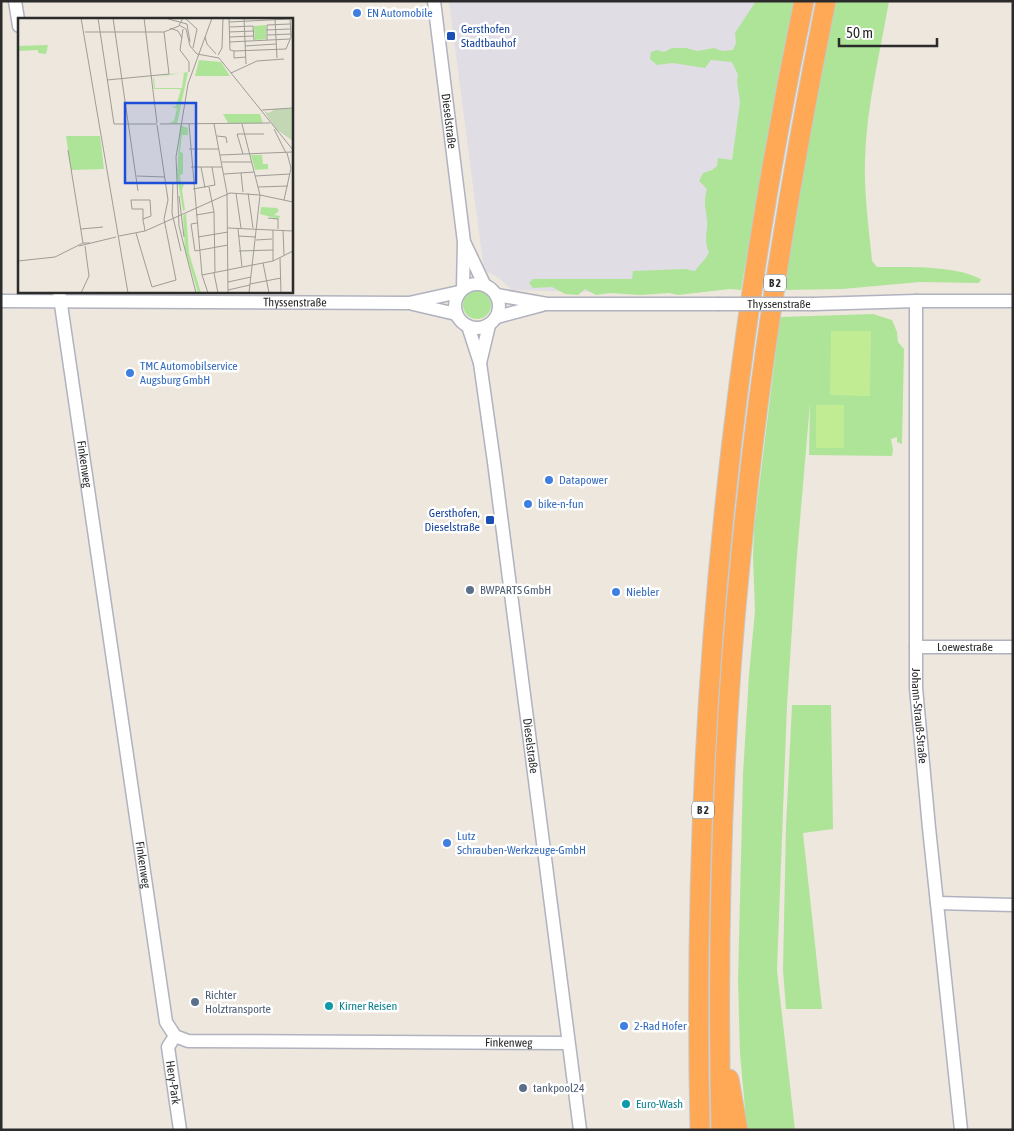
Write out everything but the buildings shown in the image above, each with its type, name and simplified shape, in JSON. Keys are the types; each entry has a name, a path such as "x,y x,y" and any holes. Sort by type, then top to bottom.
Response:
{"highway":[{"name":"B 2","path":"700,1130 698,1067 704,776 708,697 720,554 735,411 752,287 804,1"},
{"name":"B 2","path":"721,1130 720,925 726,763 742,548 764,360 784,222 826,1"},
{"path":"719,1018 738,1130"},
{"path":"688,1130 698,1067"}],"street":[{"path":"15,1 18,20"},
{"name":"Dieselstraße","path":"434,1 464,242 461,290 455,303 456,314 468,326 480,363 580,1130"},
{"name":"Dieselstraße","path":"464,242 484,284 494,290 500,306 493,321 480,363"},
{"path":"461,290 473,284 484,284"},
{"name":"Thyssenstraße","path":"409,303 461,290"},
{"name":"Thyssenstraße","path":"497,295 547,304 814,304 1013,301"},
{"name":"Thyssenstraße","path":"1,301 59,296 409,303 456,314"},
{"name":"Finkenweg","path":"59,296 166,1022 175,1036 188,1041 568,1043"},
{"name":"Johann-Strauß-Straße","path":"916,301 916,688 961,1130"},
{"name":"Thyssenstraße","path":"493,321 547,304"},
{"path":"468,326 478,328 493,321"},
{"name":"Loewestraße","path":"916,648 1013,647"},
{"path":"937,903 1013,905"},
{"name":"Hery-Park","path":"175,1036 168,1047 180,1130"}],"shaded area":[{"path":"449,1 756,1 712,290 594,292 512,290 499,278 484,270"}],"green space":[{"path":"756,1 794,1 778,78 741,290 730,289 678,295 669,293 640,295 610,293 596,295 585,289 578,295 565,294 552,287 533,288 529,283 533,279 632,279 633,271 685,269 695,271 705,259 709,252 706,240 705,201 707,189 699,181 703,173 717,166 718,158 732,160 740,102 737,82 738,75 732,62 711,60 705,68 673,63 657,65 650,59 651,52 657,50 664,52 672,48 686,48 697,51 714,48 722,51 733,50 736,43 735,33"},
{"path":"836,1 889,1 871,101 866,141 865,186 872,261 877,267 930,268 958,271 981,279 979,283 920,282 842,289 783,290 808,138"},
{"path":"477,291 487,295 491,305 487,315 477,319 467,315 463,305 467,295"},
{"path":"873,314 892,320 897,332 898,342 904,349 902,444 897,442 897,437 891,439 892,456 809,455 810,403 796,567 787,705 777,970 795,1130 747,1130 740,1054 738,981 743,774 755,611 754,529 780,317"},
{"path":"831,331 871,331 870,396 830,395"},
{"path":"816,405 844,405 844,448 816,448"},
{"path":"792,705 831,705 833,829 803,833 822,1009 786,1009 783,970 786,826"}],"place":[{"name":"EN Automobile","path":"357,13"},
{"name":"Gersthofen Stadtbauhof","path":"451,36"},
{"name":"TMC Automobilservice Augsburg GmbH","path":"130,373"},
{"name":"Datapower","path":"549,480"},
{"name":"bike-n-fun","path":"528,504"},
{"name":"Gersthofen, Dieselstraße","path":"490,520"},
{"name":"BWPARTS GmbH","path":"470,590"},
{"name":"Niebler","path":"616,592"},
{"name":"Lutz Schrauben-Werkzeuge-GmbH","path":"447,843"},
{"name":"Richter Holztransporte","path":"195,1002"},
{"name":"Kirner Reisen","path":"329,1006"},
{"name":"2-Rad Hofer","path":"624,1026"},
{"name":"tankpool24","path":"523,1088"},
{"name":"Euro-Wash","path":"626,1104"}]}
